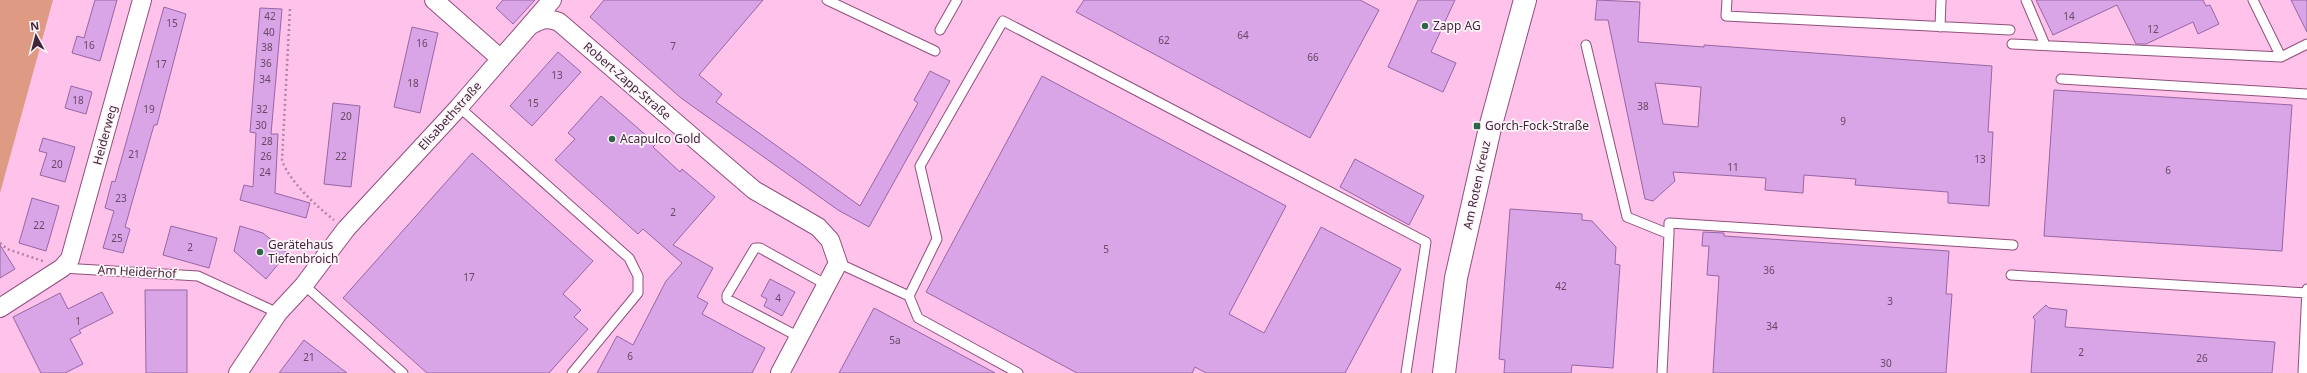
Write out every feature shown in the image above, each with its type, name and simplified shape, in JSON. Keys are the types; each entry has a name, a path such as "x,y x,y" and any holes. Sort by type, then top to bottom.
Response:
{"street":[{"name":"Heiderweg","path":"62,268 70,259 81,225 142,0"},
{"path":"434,0 501,59"},
{"name":"Elisabethstraße","path":"238,373 278,313 304,285 346,230 459,107 552,0"},
{"name":"Am Roten Kreuz","path":"1444,373 1458,270 1490,128 1525,0"},
{"name":"Robert-Zapp-Straße","path":"531,25 542,19 550,18 559,22 754,190 818,227 830,240 838,263"},
{"path":"780,373 838,263"},
{"path":"0,308 62,268"}],"lane":[{"path":"826,0 935,51"},
{"path":"940,30 957,0"},
{"path":"1727,0 1726,16 2010,30"},
{"path":"1940,26 1941,0"},
{"path":"2026,0 2045,46"},
{"path":"2253,0 2281,57"},
{"path":"909,296 937,239 920,166 1003,21 1426,242 1406,373"},
{"path":"2012,44 2281,57 2307,44"},
{"path":"1586,45 1627,216 1669,234"},
{"path":"2061,79 2307,94"},
{"path":"459,107 629,258 638,276 638,293 572,373"},
{"path":"1662,373 1669,223 2013,245"},
{"path":"798,338 728,299 727,295 755,248 760,248 827,284"},
{"path":"838,263 909,296 918,318 1018,373"},
{"name":"Am Heiderhof","path":"62,268 198,276 278,313"},
{"path":"2011,275 2307,293"},
{"path":"304,285 403,373"},
{"path":"2303,373 2307,289"}],"path":[{"path":"290,9 282,160 291,176 317,206 346,230"},
{"path":"0,243 7,249 62,268"}],"shaded area":[{"path":"0,0 53,0 0,193"}],"building":[{"path":"95,0 117,0 100,61 72,53 77,36 84,38"},
{"path":"503,0 535,0 513,24 496,8"},
{"path":"604,0 763,0 699,75 722,94 716,102 860,206 918,103 914,100 930,71 950,81 869,227 838,210 681,98 590,17"},
{"path":"1084,0 1360,0 1379,10 1310,138 1076,12"},
{"name":"Zapp AG","path":"1418,0 1455,0 1431,52 1456,63 1443,92 1388,67"},
{"path":"1597,0 1640,2 1638,42 1704,47 1704,45 1992,66 1988,132 1993,132 1989,206 1948,203 1948,192 1855,185 1856,179 1804,175 1803,193 1765,190 1766,178 1673,172 1675,181 1653,201 1645,199 1608,20 1595,20","holes":["1655,83 1701,87 1698,127 1663,124"]},
{"path":"2036,0 2203,0 2206,6 2210,5 2219,24 2198,34 2193,22 2146,44 2136,44 2117,5 2053,35"},
{"path":"2291,0 2307,0 2307,32"},
{"path":"164,7 186,14 157,125 154,125 125,227 130,229 123,253 103,248 114,211 105,208 112,181 115,182"},
{"path":"260,8 282,9 271,134 278,134 275,193 310,203 306,218 240,200 244,185 253,187 256,133 250,132"},
{"path":"412,27 438,33 420,113 394,107"},
{"path":"558,52 581,72 532,126 510,106"},
{"path":"1042,76 1286,206 1229,314 1264,333 1321,227 1401,269 1345,373 1206,373 1195,367 1192,373 1077,373 926,292"},
{"path":"71,86 92,92 86,114 65,108"},
{"path":"2054,90 2292,105 2282,251 2044,236"},
{"path":"601,96 656,144 653,147 680,172 682,169 715,197 673,245 713,268 697,297 708,303 702,314 765,348 752,373 597,373 617,336 633,345 666,281 682,263 643,229 638,234 555,160 575,139 568,133"},
{"path":"333,103 360,106 351,187 324,184"},
{"path":"43,138 75,147 65,182 40,175 47,153 39,151"},
{"path":"472,153 593,261 563,294 581,310 574,317 588,329 549,373 427,373 343,298"},
{"path":"1355,159 1424,196 1409,225 1340,187"},
{"path":"32,198 59,206 46,251 19,243"},
{"path":"1510,209 1582,214 1582,220 1592,221 1616,247 1615,264 1620,265 1613,368 1572,365 1571,373 1504,373 1505,360 1499,359"},
{"path":"171,226 217,238 209,268 163,255"},
{"name":"Gerätehaus Tiefenbroich","path":"240,226 263,233 287,253 266,279 234,251"},
{"path":"1703,232 1724,233 1724,236 1949,251 1946,294 1952,294 1946,373 1713,373 1719,276 1707,275 1709,246 1702,246"},
{"path":"0,245 15,269 0,278"},
{"path":"770,279 795,292 782,316 764,306 767,299 761,296"},
{"path":"145,290 187,290 187,373 146,373"},
{"path":"102,292 113,313 79,330 81,333 70,339 83,364 65,373 41,373 13,317 60,293 68,309"},
{"path":"2046,305 2049,308 2067,310 2065,327 2275,342 2272,373 2031,373 2035,320 2033,317"},
{"path":"874,308 995,373 839,373"},
{"path":"304,340 347,373 279,373"}],"place":[{"name":"Zapp AG","path":"1425,26"},
{"name":"Gorch-Fock-Straße","path":"1477,126"},
{"name":"Acapulco Gold","path":"612,139"},
{"name":"Gerätehaus Tiefenbroich","path":"260,252"}]}
